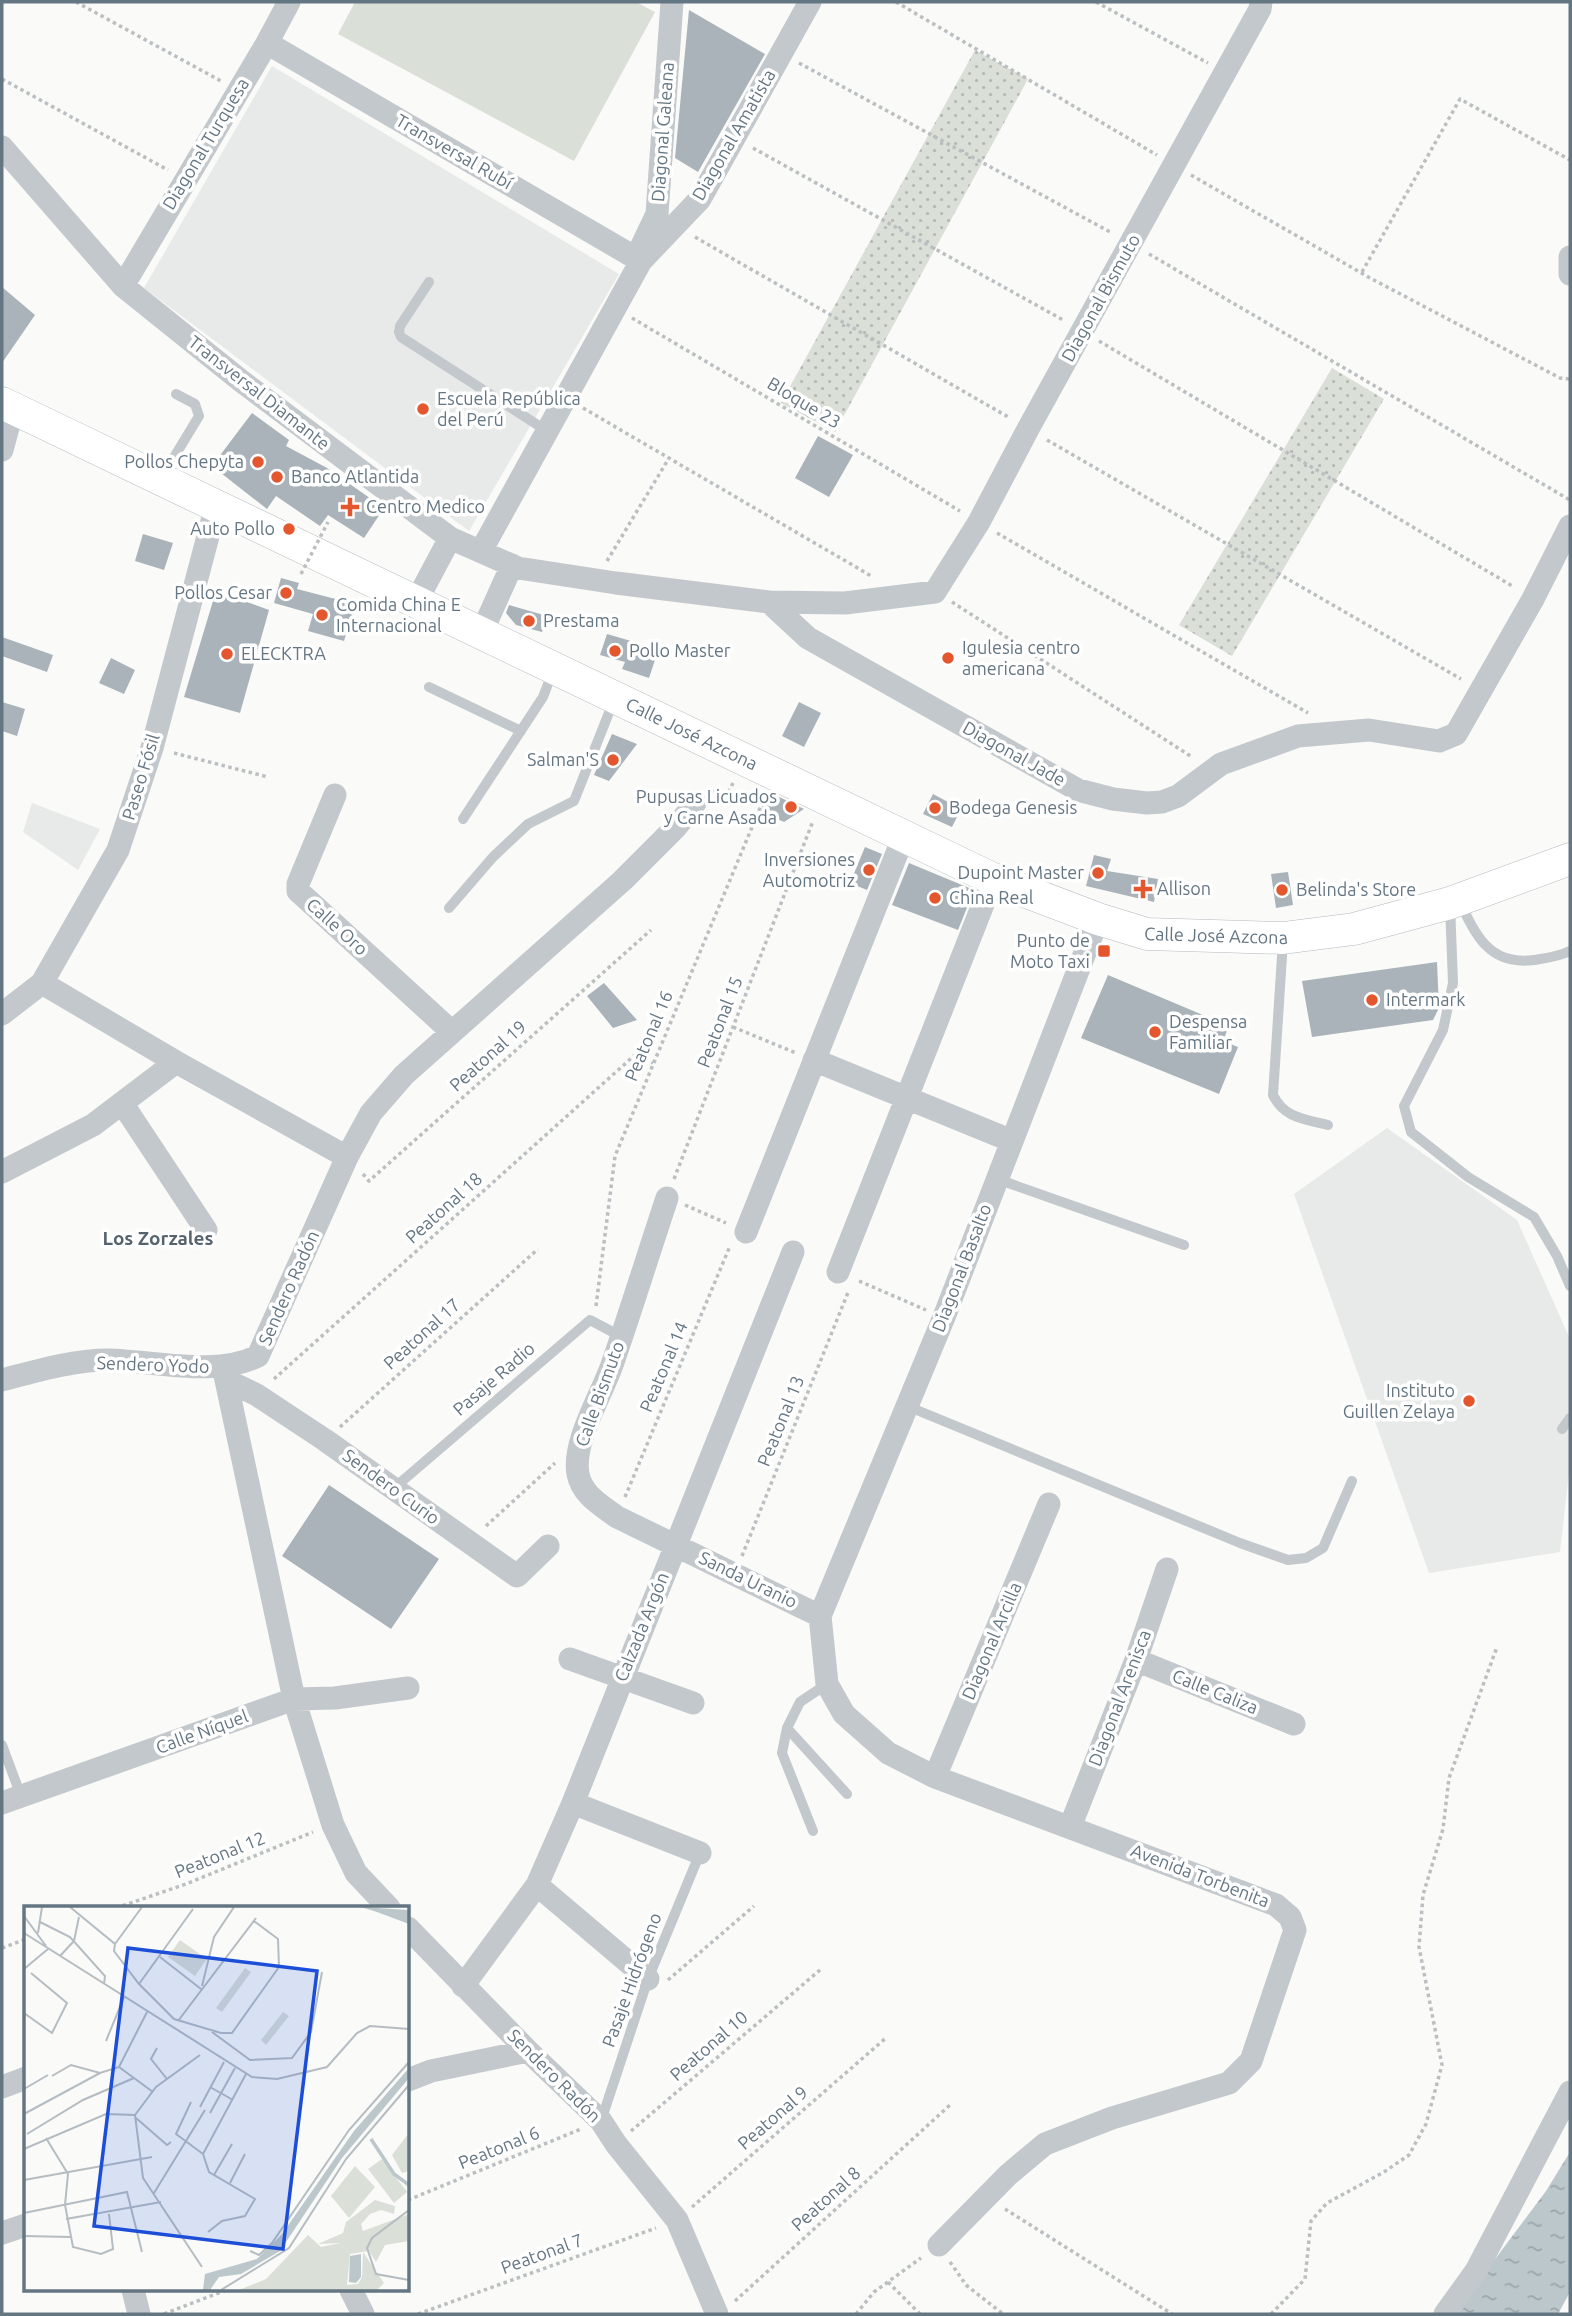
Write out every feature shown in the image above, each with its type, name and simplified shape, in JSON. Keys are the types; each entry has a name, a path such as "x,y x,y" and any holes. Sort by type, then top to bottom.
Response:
{"main road":[{"name":"Calle José Azcona","path":"7,406 993,880 1147,934 1283,938 1354,929 1455,901 1570,859"}],"street":[{"name":"Diagonal Turquesa","path":"123,286 289,2"},
{"name":"Diagonal Amatista","path":"481,551 615,308 638,260 700,199 810,2"},
{"name":"Diagonal Bismuto","path":"935,592 979,522 1226,73 1260,9 1261,2"},
{"name":"Diagonal Galeana","path":"638,260 657,214 669,3"},
{"name":"Transversal Rubí","path":"267,43 638,260"},
{"name":"Transversal Diamante","path":"2,147 123,286 240,380 450,538 512,565 596,580 769,602 845,603 935,592"},
{"path":"1570,257 1570,274"},
{"path":"2,450 7,406"},
{"name":"Paseo Fósil","path":"2,1014 41,983 118,850 152,748 216,506"},
{"name":"Diagonal Jade","path":"769,602 808,638 1078,790 1113,799 1162,802 1178,796 1221,764 1298,736 1369,730 1439,741 1456,734 1533,599 1570,526"},
{"path":"416,603 450,538"},
{"path":"481,634 512,565"},
{"name":"Calle Oro","path":"335,795 298,884 298,891 452,1032"},
{"name":"Sendero Radón","path":"225,1373 258,1356 347,1157 371,1113 404,1075 622,881 695,803"},
{"path":"739,1236 814,1060 903,838"},
{"path":"845,1275 906,1098 993,880"},
{"name":"Diagonal Basalto","path":"820,1616 907,1406 1098,919"},
{"path":"41,983 347,1157"},
{"path":"814,1060 1012,1141"},
{"path":"2,1172 93,1125 176,1062"},
{"path":"122,1103 206,1230"},
{"name":"Calle Bismuto","path":"667,1198 622,1337 583,1438 578,1459 578,1476 588,1495 617,1517 675,1544"},
{"name":"Calzada Argón","path":"463,1986 537,1885 573,1803 793,1252"},
{"name":"Sendero Yodo","path":"2,1380 43,1369 106,1360 225,1373"},
{"path":"225,1373 294,1699 332,1825 356,1873 388,1906"},
{"name":"Sendero Curio","path":"225,1373 326,1440 517,1576 548,1546"},
{"name":"Diagonal Arcilla","path":"935,1777 1049,1504"},
{"name":"Sanda Uranio","path":"675,1544 820,1616"},
{"name":"Diagonal Arenisca","path":"1070,1827 1136,1660 1167,1569"},
{"name":"Avenida Torbenita","path":"820,1616 827,1684 844,1714 888,1753 935,1777 1276,1905 1290,1917 1295,1930 1251,2061 1230,2083 1112,2118 1045,2144 1008,2175 939,2245"},
{"path":"570,1659 692,1703"},
{"name":"Calle Caliza","path":"1136,1660 1294,1724"},
{"name":"Calle Níquel","path":"11,1800 294,1699 335,1698 408,1688"},
{"path":"573,1803 700,1853"},
{"path":"537,1885 648,1979"},
{"name":"Sendero Radón","path":"410,1929 463,1986 601,2121 616,2144 677,2220 724,2310"},
{"path":"410,2079 431,2071 528,2051"},
{"path":"2,2087 24,2079"},
{"path":"1445,2314 1476,2271 1570,2092"},
{"path":"2,2233 24,2226"},
{"path":"134,2292 139,2314"},
{"path":"352,2292 363,2314"}],"lane":[{"path":"429,282 400,326 398,332 401,337 547,431"},
{"path":"160,480 199,416 195,404 176,394"},
{"path":"463,819 543,697 554,669"},
{"path":"429,687 521,731"},
{"path":"449,908 494,856 528,824 574,801 615,698"},
{"path":"1455,901 1475,933 1493,953 1508,960 1523,962 1559,957 1570,950"},
{"path":"1455,901 1453,984 1443,1030 1404,1106 1411,1132 1468,1177 1534,1217 1557,1256 1570,1286"},
{"path":"1283,938 1273,1095 1279,1108 1297,1117 1328,1125"},
{"path":"997,1179 1184,1245"},
{"path":"590,1320 622,1337"},
{"name":"Pasaje Radio","path":"394,1488 590,1320"},
{"path":"907,1406 1287,1560 1306,1558 1323,1548 1352,1481"},
{"path":"1562,1429 1570,1418"},
{"path":"813,1831 782,1754 787,1728 800,1702 827,1684"},
{"path":"787,1728 847,1794"},
{"path":"2,1745 11,1800"},
{"name":"Pasaje Hidrógeno","path":"601,2121 648,1979 700,1853"}],"path":[{"path":"76,2 238,90"},
{"path":"896,2 1362,272 1560,378 1570,379"},
{"path":"1096,2 1226,73"},
{"path":"781,54 1132,244 1570,500"},
{"path":"2,79 185,179"},
{"path":"1362,272 1460,99 1570,160"},
{"path":"734,138 1082,331 1533,599"},
{"path":"675,226 1481,691"},
{"name":"Bloque 23","path":"615,308 1340,732"},
{"path":"566,397 874,578"},
{"path":"596,580 669,458"},
{"path":"301,574 328,522"},
{"path":"935,592 1212,770"},
{"path":"152,748 268,777"},
{"name":"Peatonal 16","path":"590,1320 598,1302 615,1156 774,774"},
{"name":"Peatonal 15","path":"667,1198 822,797"},
{"name":"Peatonal 19","path":"347,1157 369,1181 651,930"},
{"path":"733,1027 814,1060"},
{"name":"Peatonal 18","path":"257,1395 636,1054 653,1063"},
{"name":"Peatonal 14","path":"617,1517 739,1236"},
{"name":"Peatonal 17","path":"326,1440 538,1249"},
{"name":"Peatonal 13","path":"735,1574 845,1275"},
{"path":"468,1542 583,1438"},
{"path":"1271,2314 1305,2278 1311,2221 1327,2203 1409,2155 1426,2124 1442,2065 1419,1947 1423,1895 1443,1829 1449,1779 1497,1647"},
{"name":"Peatonal 12","path":"122,1906 186,1884 332,1825"},
{"path":"640,2004 754,1906"},
{"path":"2,1948 24,1941"},
{"name":"Peatonal 10","path":"616,2144 820,1970"},
{"name":"Peatonal 9","path":"677,2220 887,2037"},
{"name":"Peatonal 8","path":"724,2310 950,2105"},
{"name":"Peatonal 6","path":"410,2199 601,2121"},
{"path":"987,2197 1172,2314"},
{"name":"Peatonal 7","path":"418,2314 677,2220"},
{"path":"856,2314 874,2292 939,2245 966,2286 1003,2314"},
{"path":"888,2282 920,2314"},
{"path":"164,2314 221,2292"}],"shaded area":[{"path":"355,2 636,2 655,12 574,161 338,34"},
{"path":"975,50 1028,79 835,432 781,403"},
{"name":"Escuela República del Perú","path":"272,66 619,274 469,531 144,288"},
{"path":"1332,368 1384,399 1232,656 1179,625"},
{"path":"32,803 100,829 78,870 23,832"},
{"name":"Instituto Guillen Zelaya","path":"1387,1128 1517,1220 1570,1339 1570,1464 1560,1552 1429,1573 1294,1194"}],"water":[{"path":"1570,2152 1570,2292 1558,2314 1454,2314 1546,2191"}],"building":[{"path":"689,10 765,54 698,172 675,158"},
{"path":"2,287 35,315 2,363"},
{"path":"252,413 289,440 286,446 327,468 384,508 364,538 328,515 320,526 276,496 267,509 212,466"},
{"path":"818,436 853,455 829,497 795,478"},
{"path":"143,534 173,543 164,570 135,561"},
{"path":"281,578 299,583 297,589 355,604 344,641 308,631 313,614 274,603"},
{"name":"ELECKTRA","path":"216,591 269,610 240,713 184,697"},
{"name":"Prestama","path":"509,605 547,616 542,632 516,625 506,613"},
{"path":"607,634 631,641 629,651 630,648 656,657 649,678 622,669 625,662 600,655"},
{"path":"2,637 53,655 47,672 2,656"},
{"path":"111,658 135,670 124,694 99,683"},
{"path":"2,702 25,709 17,736 2,731"},
{"path":"799,702 821,713 804,747 782,736"},
{"name":"Salman'S","path":"612,734 637,744 609,781 594,775"},
{"path":"769,792 804,809 784,822 760,811"},
{"path":"933,794 961,809 952,827 923,814"},
{"name":"Inversiones Automotriz","path":"865,847 882,854 867,890 850,883"},
{"path":"1094,855 1111,859 1107,871 1158,879 1154,902 1086,886"},
{"name":"China Real","path":"909,863 974,890 958,930 892,905"},
{"name":"Belinda's Store","path":"1288,872 1293,905 1276,908 1271,874"},
{"name":"Intermark","path":"1437,962 1439,1008 1433,1020 1312,1037 1302,981"},
{"name":"Despensa Familiar","path":"1108,975 1229,1026 1223,1041 1238,1047 1219,1094 1081,1038"},
{"path":"604,983 637,1020 613,1028 587,996"},
{"path":"329,1485 439,1559 391,1629 282,1556"}],"place":[{"name":"Escuela República del Perú","path":"423,409"},
{"name":"Pollos Chepyta","path":"258,462"},
{"name":"Banco Atlantida","path":"277,477"},
{"name":"Centro Medico","path":"350,507"},
{"name":"Auto Pollo","path":"289,529"},
{"name":"Pollos Cesar","path":"286,593"},
{"name":"Comida China E Internacional","path":"322,615"},
{"name":"Prestama","path":"529,621"},
{"name":"Pollo Master","path":"615,651"},
{"name":"ELECKTRA","path":"227,654"},
{"name":"Igulesia centro americana","path":"948,658"},
{"name":"Salman'S","path":"613,760"},
{"name":"Pupusas Licuados y Carne Asada","path":"791,807"},
{"name":"Bodega Genesis","path":"935,808"},
{"name":"Inversiones Automotriz","path":"869,870"},
{"name":"Dupoint Master","path":"1098,873"},
{"name":"Allison","path":"1143,889"},
{"name":"Belinda's Store","path":"1282,890"},
{"name":"China Real","path":"935,898"},
{"name":"Punto de Moto Taxi","path":"1104,951"},
{"name":"Intermark","path":"1372,1000"},
{"name":"Despensa Familiar","path":"1155,1032"},
{"name":"Instituto Guillen Zelaya","path":"1469,1401"}],"district":[{"name":"Los Zorzales","path":"158,1238"}]}
